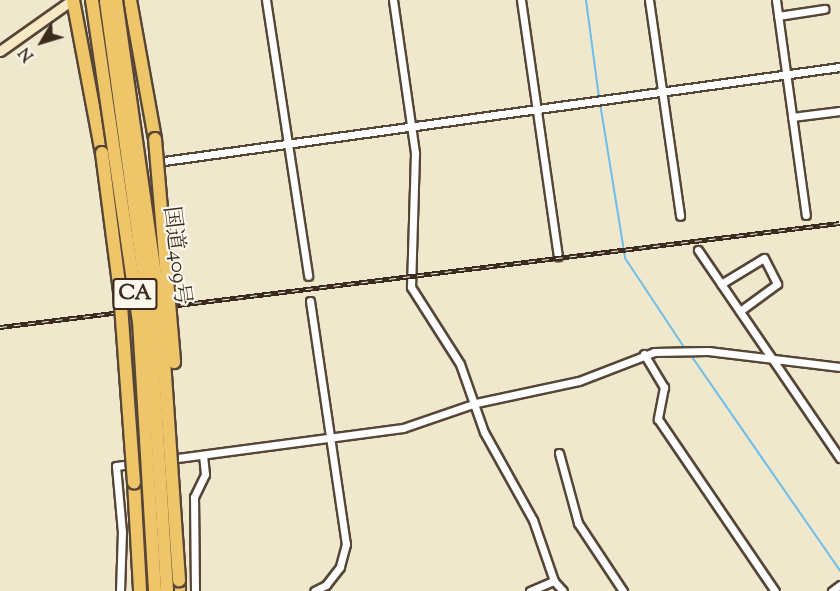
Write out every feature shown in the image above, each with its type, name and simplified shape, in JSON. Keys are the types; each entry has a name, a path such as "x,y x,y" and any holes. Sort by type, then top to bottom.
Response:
{"highway":[{"path":"72,0 102,153 120,292 140,591"},
{"name":"CA","path":"92,0 139,321 154,591"},
{"path":"130,0 155,139 178,415 175,481"},
{"name":"CA","path":"111,1 150,319 167,591"},
{"name":"国道409号","path":"111,1 152,240 175,481 179,586"}],"main road":[{"path":"0,51 72,0"}],"street":[{"path":"266,0 308,276"},
{"path":"393,0 415,153 411,287 460,364 476,403 484,432 533,520 554,581 563,591"},
{"path":"521,0 558,256"},
{"path":"649,0 680,216"},
{"path":"776,0 806,215"},
{"path":"778,16 824,9"},
{"path":"164,161 290,146 840,67"},
{"path":"792,117 840,111"},
{"path":"698,250 840,458"},
{"path":"721,284 764,258 777,284 740,311"},
{"path":"310,301 345,544 340,567 326,585 314,591"},
{"path":"120,591 122,532 116,466 404,428 476,403 579,381 644,354 708,351 840,367"},
{"path":"644,354 663,387 658,419 775,591"},
{"path":"559,453 567,492 578,511 578,523 623,591"},
{"path":"195,591 194,497 205,474 203,455"},
{"path":"530,591 554,581"},
{"path":"832,591 840,585"}],"waterway":[{"path":"586,0 599,97"},
{"path":"600,103 625,258 686,350"},
{"path":"690,354 840,571"}],"railway":[{"path":"0,327 840,223"}]}
